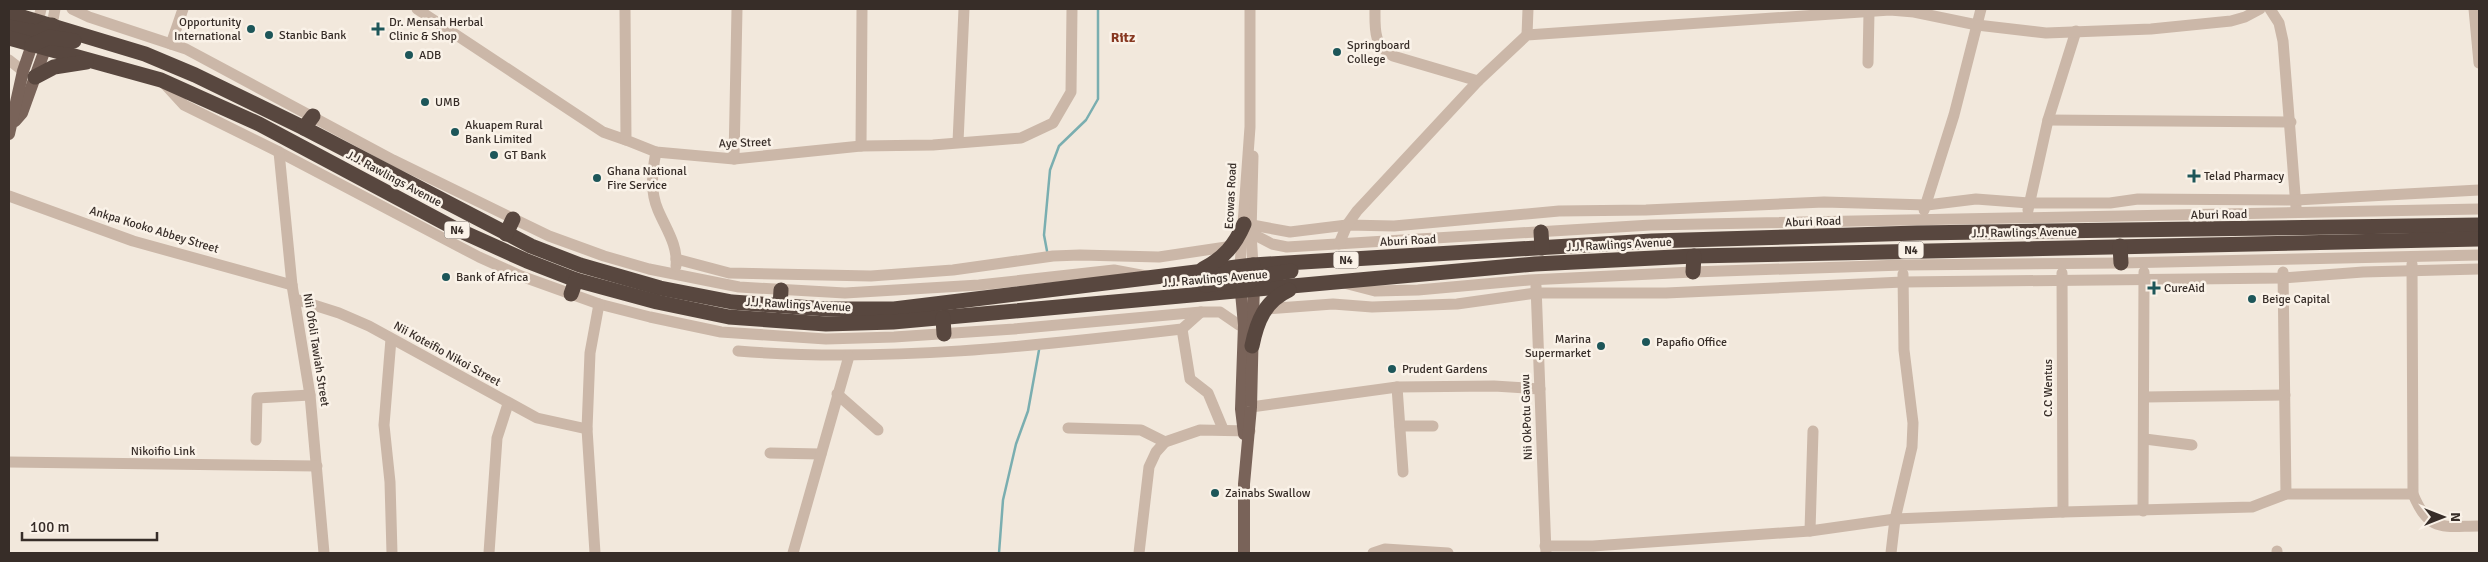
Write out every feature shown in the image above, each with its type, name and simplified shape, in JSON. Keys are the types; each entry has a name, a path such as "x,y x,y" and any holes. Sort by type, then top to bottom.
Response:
{"highway":[{"name":"J.J. Rawlings Avenue","path":"9,13 95,61 161,80 267,128 454,228 527,261 574,287 729,317 826,324 893,322 1169,298 1247,278 1295,287 1535,264 1694,256 2479,239"},
{"path":"9,27 42,31"},
{"name":"J.J. Rawlings Avenue","path":"9,38 42,31 144,54 308,122 506,234 580,265 660,288 732,302 827,309 894,309 1150,278"},
{"path":"29,74 54,67 95,61"},
{"path":"506,234 513,219"},
{"path":"1198,272 1219,260 1233,246 1250,223"},
{"name":"Aburi Road","path":"1150,278 1198,272 1247,278 1306,262 1652,241 2088,224 2479,224"},
{"path":"1541,232 1542,248"},
{"path":"2120,246 2121,264"},
{"path":"1694,256 1694,272"},
{"path":"1252,346 1256,326 1265,309 1280,294 1295,287"},
{"path":"780,290 780,306"},
{"path":"943,318 944,334"}],"main road":[{"path":"11,128 22,113 29,74 42,31"},
{"path":"1244,553 1246,434 1244,325 1247,278"},
{"path":"1246,434 1251,407 1252,346 1247,278"}],"street":[{"path":"42,31 55,9"},
{"path":"72,9 89,18 186,49 308,122 393,160 549,236 604,256 675,275 739,287 844,293 901,290 1114,270 1150,278"},
{"path":"171,44 183,9"},
{"name":"Aye Street","path":"417,9 603,132 656,152 734,159 861,146 1021,138 1053,123 1072,92 1072,9"},
{"path":"625,9 626,140"},
{"path":"734,159 737,9"},
{"path":"861,146 862,9"},
{"path":"958,142 964,9"},
{"name":"Ecowas Road","path":"1247,278 1250,223 1247,138 1250,127 1250,9"},
{"path":"1375,9 1374,35 1383,50 1393,56 1478,81"},
{"path":"1527,35 1528,9"},
{"path":"1921,219 1954,115 1981,9"},
{"path":"1339,244 1347,225 1357,211 1478,81 1527,35 1869,12 1914,12 1977,25 2046,33 2151,29 2231,21 2245,18 2260,9"},
{"path":"2270,9 2279,23 2283,42 2291,122 2296,214"},
{"path":"2474,9 2479,63"},
{"path":"1868,63 1869,12"},
{"path":"2028,217 2029,203 2048,120 2076,31"},
{"path":"9,60 29,74"},
{"path":"161,80 184,105 279,152 479,257 520,276 574,287 599,304 730,333 826,339 944,334 1201,312 1220,312 1239,325 1244,325"},
{"path":"2048,120 2291,122"},
{"name":"Nii Ofoli Tawiah Street","path":"279,152 292,286 310,396 324,553"},
{"path":"656,152 651,174 652,186 658,209 674,246 676,259 675,275"},
{"path":"1250,223 1290,232 1347,225 1394,226 1559,211 1646,210 1854,202 1927,205 1976,199 2029,203 2110,202 2138,199 2296,200 2479,190"},
{"path":"2399,194 2400,211"},
{"name":"Ankpa Kooko Abbey Street","path":"9,196 133,240 292,286"},
{"path":"1250,223 1272,244 1287,247 1651,225 2028,217 2088,224 2296,214 2479,209"},
{"path":"676,259 729,273 871,276 953,270 1053,256 1159,257 1233,246"},
{"path":"1265,309 1333,304 1372,307 1457,304 1536,293 1666,293 1903,282 2283,278 2478,269 2478,255 2121,264 1903,265 1694,272 1536,280 1418,290 1375,291 1344,283"},
{"path":"2412,256 2413,494 2419,510 2431,523 2445,526 2479,526"},
{"path":"2283,260 2286,494"},
{"path":"2143,511 2146,397 2144,263"},
{"name":"C.C Wentus","path":"2062,264 2063,512"},
{"path":"1891,553 1896,519 1912,447 1913,424 1904,350 1903,265"},
{"name":"Nii OkPotu Gawu","path":"1536,280 1545,550"},
{"name":"Nii Koteifio Nikoi Street","path":"295,299 339,312 368,326 508,404 537,418 587,429"},
{"path":"595,553 587,429 590,352 599,304"},
{"path":"738,351 799,356 949,352 1182,329 1201,312"},
{"path":"1182,329 1190,379 1208,393 1223,429"},
{"path":"391,340 384,425 390,482 392,553"},
{"path":"793,553 849,356"},
{"path":"1251,407 1397,387 1494,386 1540,389"},
{"path":"1397,387 1403,472"},
{"path":"837,394 878,430"},
{"path":"2146,397 2285,395"},
{"path":"256,440 255,403 257,398 310,396"},
{"path":"489,553 497,438 508,404"},
{"path":"1400,426 1433,426"},
{"path":"1068,428 1141,430 1165,442"},
{"path":"1139,553 1149,467 1156,452 1165,442 1200,430 1223,429 1246,434"},
{"path":"1810,531 1814,431"},
{"path":"2145,439 2192,445"},
{"path":"770,452 821,454"},
{"name":"Nikoifio Link","path":"9,462 317,466"},
{"path":"1545,550 1810,531 1896,519 2063,512 2252,508 2286,494 2413,494"},
{"path":"1373,553 1385,549 1448,553"}],"waterway":[{"path":"1047,251 1044,235 1050,170 1059,146 1086,120 1098,99 1098,9"},
{"path":"999,553 1003,500 1016,444 1028,411 1039,350"}],"place":[{"name":"Opportunity International","path":"251,29"},
{"name":"Dr. Mensah Herbal Clinic & Shop","path":"378,29"},
{"name":"Stanbic Bank","path":"269,35"},
{"name":"Springboard College","path":"1337,52"},
{"name":"ADB","path":"409,55"},
{"name":"UMB","path":"425,102"},
{"name":"Akuapem Rural Bank Limited","path":"455,132"},
{"name":"GT Bank","path":"494,155"},
{"name":"Telad Pharmacy","path":"2194,176"},
{"name":"Ghana National Fire Service","path":"597,178"},
{"name":"Bank of Africa","path":"446,277"},
{"name":"CureAid","path":"2154,288"},
{"name":"Beige Capital","path":"2252,299"},
{"name":"Papafio Office","path":"1646,342"},
{"name":"Marina Supermarket","path":"1601,346"},
{"name":"Prudent Gardens","path":"1392,369"},
{"name":"Zainabs Swallow","path":"1215,493"}],"district":[{"name":"Ritz","path":"1123,37"}]}
